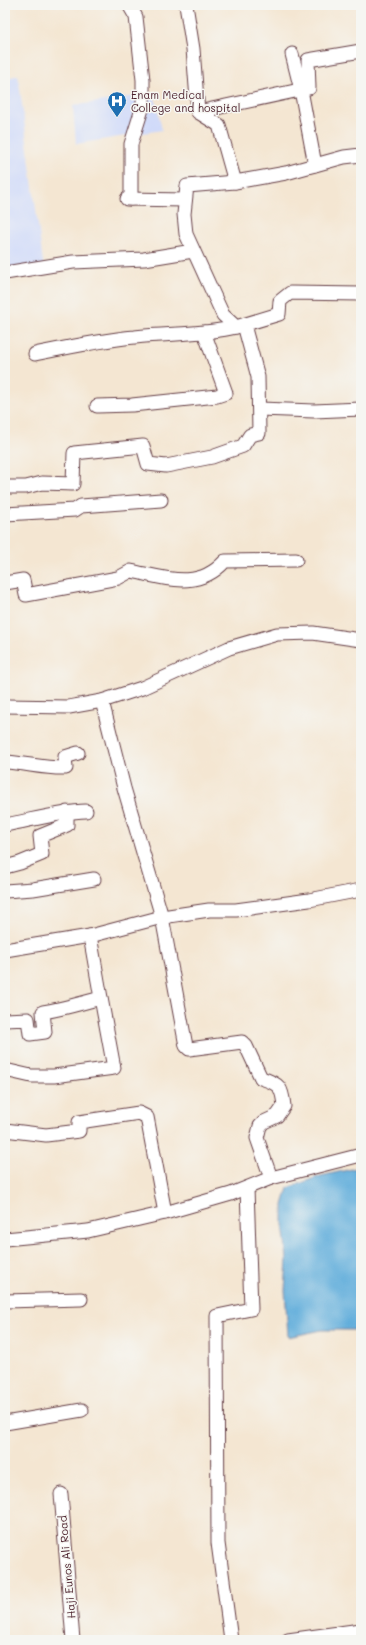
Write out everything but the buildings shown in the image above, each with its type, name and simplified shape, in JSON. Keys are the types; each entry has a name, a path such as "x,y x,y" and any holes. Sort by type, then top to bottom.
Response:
{"street":[{"path":"129,5 136,17 143,80 143,106 131,144 129,199 185,200"},
{"path":"186,5 193,49 198,112"},
{"path":"198,112 309,88 308,60 361,51"},
{"path":"292,54 301,90 315,164"},
{"path":"198,112 219,125 235,182"},
{"path":"5,487 26,487 42,483 73,484 74,453 143,446 148,464 166,466 212,457 243,446 250,435 259,433 260,409 258,377 240,326 223,315 186,234 185,200 187,186 235,182 286,173 344,157 361,155"},
{"path":"5,273 73,262 144,259 193,251"},
{"path":"35,354 84,343 136,336 217,332 279,314 280,301 290,293 361,294"},
{"path":"97,406 132,406 217,396 226,393 204,332"},
{"path":"260,409 314,411 361,409"},
{"path":"5,514 74,510 81,506 162,500"},
{"path":"5,583 24,580 26,595 118,578 131,571 178,581 202,577 216,572 225,561 296,560"},
{"path":"5,706 69,707 102,700 142,688 229,648 277,634 313,632 361,640"},
{"path":"102,700 124,788 162,916 186,1046 189,1049 242,1042 246,1046 261,1078 276,1083 282,1091 284,1106 277,1116 264,1122 260,1126 257,1138 270,1178"},
{"path":"5,762 41,765 50,769 66,768 65,757 78,753"},
{"path":"5,825 67,812 86,811"},
{"path":"5,866 20,863 42,854 40,836 67,825 67,812"},
{"path":"5,891 48,887 94,879"},
{"path":"5,950 90,936 162,916 202,910 236,910 309,900 361,890"},
{"path":"5,1070 31,1076 54,1076 114,1068 90,936"},
{"path":"5,1020 28,1019 30,1034 45,1032 43,1012 65,1009 76,1004 101,998"},
{"path":"5,1130 46,1135 79,1131 79,1122 139,1113 147,1117 165,1214"},
{"path":"5,1239 88,1231 165,1214 247,1188 270,1178 361,1155"},
{"path":"231,1640 218,1543 217,1316 251,1309 247,1188"},
{"path":"5,1301 81,1299"},
{"path":"5,1423 82,1410"},
{"name":"Haji Eunos Ali Road","path":"61,1494 73,1640"},
{"path":"295,1640 361,1630"}],"shaded area":[{"path":"18,75 44,270 5,275 5,79"},
{"name":"Enam Medical College and hospital","path":"154,93 162,130 76,144 73,106"}],"water":[{"path":"361,1167 361,1330 322,1330 288,1337 285,1290 287,1259 283,1224 283,1205 288,1188 320,1176"}],"place":[{"name":"Enam Medical College and hospital","path":"117,118"}]}
